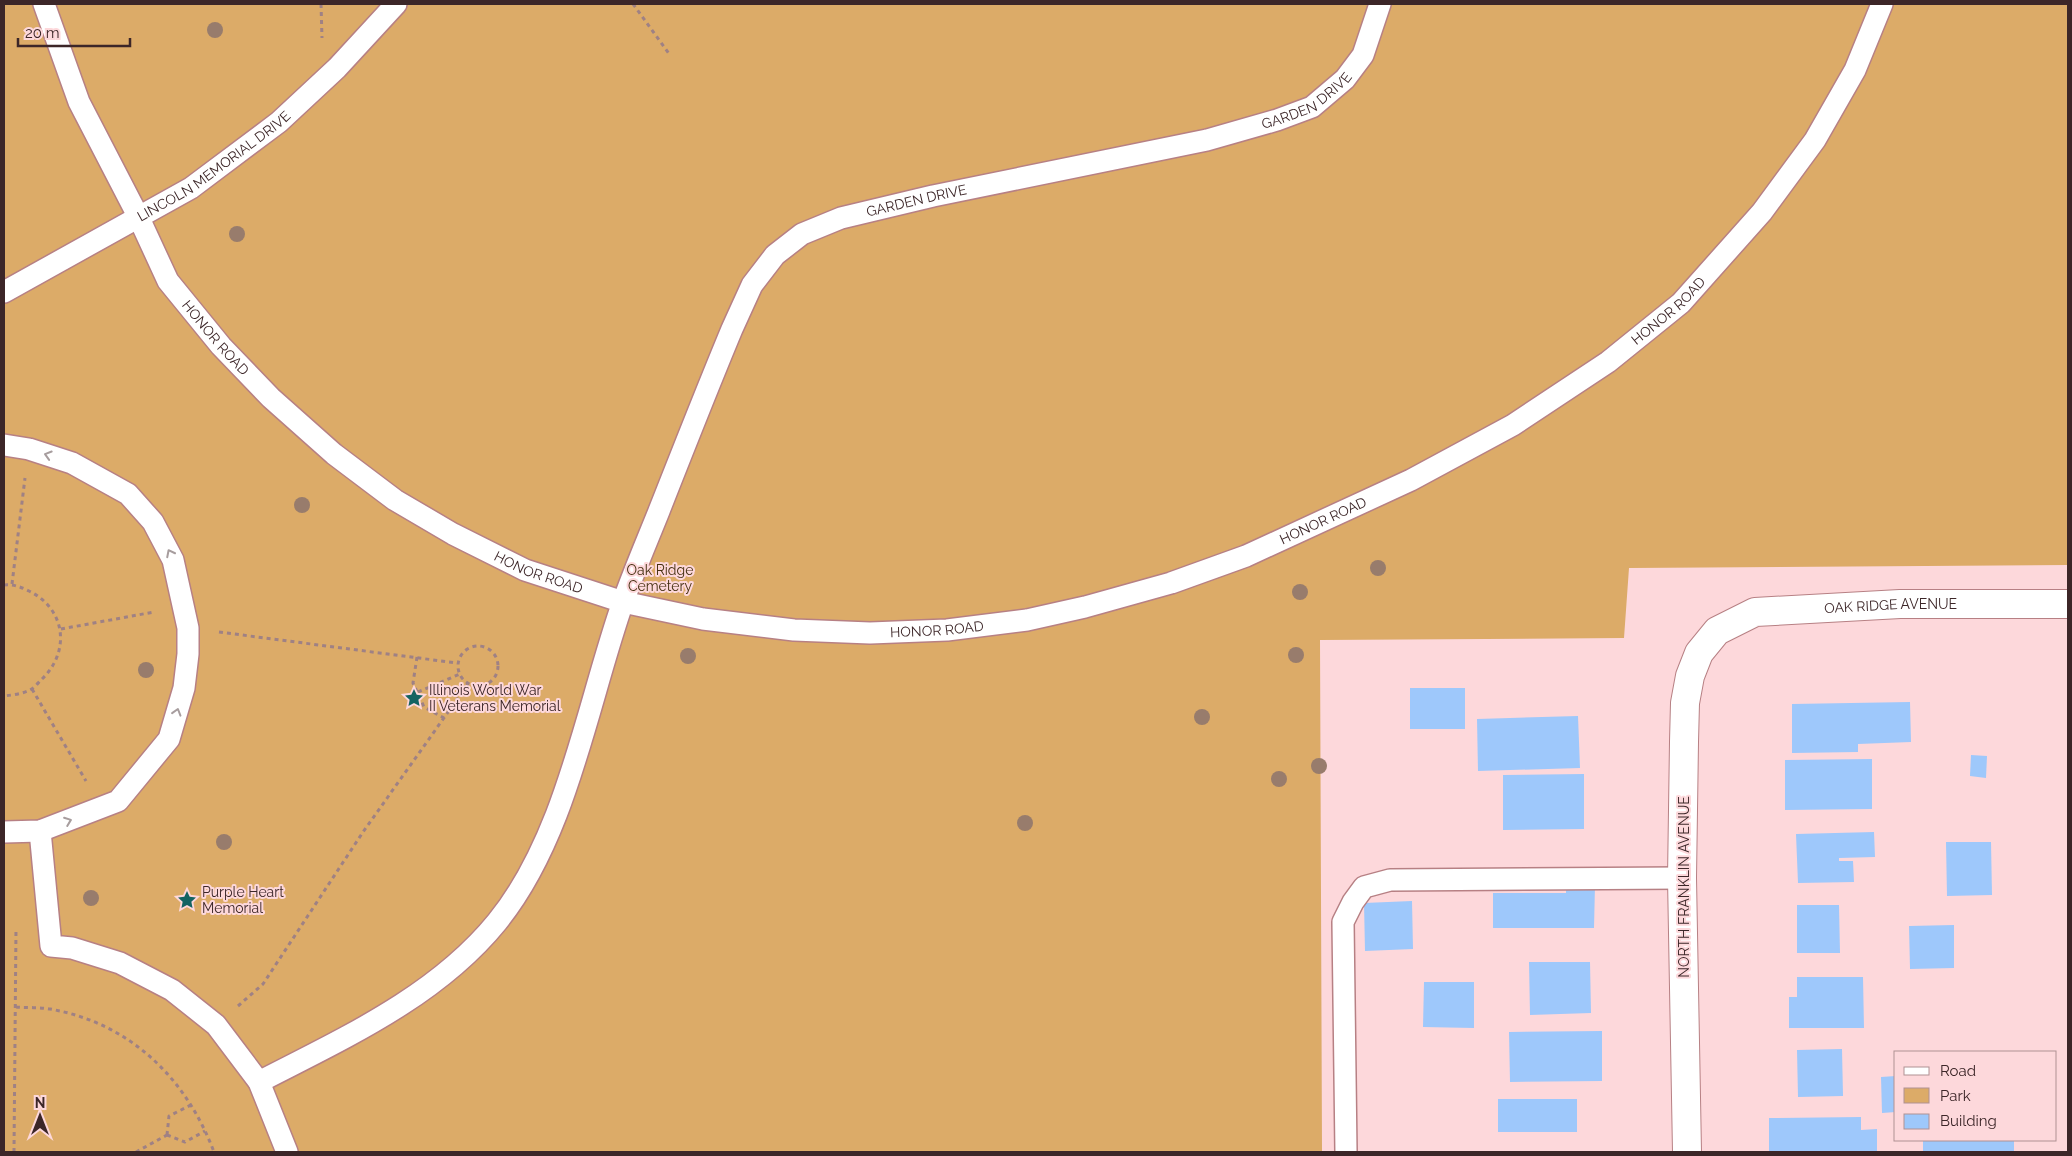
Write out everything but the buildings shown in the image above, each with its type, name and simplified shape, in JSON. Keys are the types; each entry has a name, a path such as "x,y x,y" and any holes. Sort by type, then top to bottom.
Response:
{"street":[{"name":"OAK RIDGE AVENUE","path":"1717,631 1755,612 1900,604 2068,604"},
{"name":"NORTH FRANKLIN AVENUE","path":"1686,1152 1682,878 1685,703 1690,676 1699,653 1717,631"}],"lane":[{"name":"HONOR ROAD","path":"44,4 79,102 138,216 168,282 221,346 271,398 334,454 394,500 452,534 525,570 623,602 703,619 794,630 870,634 947,630 1026,620 1084,607 1171,583 1246,556 1411,480 1513,424 1608,362 1681,303 1762,212 1815,140 1855,70 1882,4"},
{"name":"LINCOLN MEMORIAL DRIVE","path":"4,292 191,188 279,122 337,68 396,4"},
{"name":"GARDEN DRIVE","path":"259,1082 398,1008 453,968 498,921 535,864 560,803 623,602 732,329 752,285 775,255 802,234 841,218 934,196 1207,140 1277,120 1312,107 1345,79 1363,55 1380,4"},
{"path":"4,445 29,449 72,463 128,494 153,522 174,560 188,628 188,654 184,688 169,739 118,801 40,831 4,832"},
{"path":"40,831 51,946 72,948 120,963 172,990 216,1025 259,1082 288,1152"},
{"path":"1346,1152 1344,922 1353,902 1364,887 1390,880 1682,878"}],"path":[{"path":"633,4 670,54"},
{"path":"12,584 29,449"},
{"path":"4,585 12,584 42,597 53,612 61,629 59,655 48,674 32,689 4,696"},
{"path":"61,629 184,606"},
{"path":"188,628 257,635 457,663"},
{"path":"476,646 489,649 497,657 499,664 498,672 492,681 485,685 468,684 460,674 457,663 464,652 476,646"},
{"path":"417,657 413,683 424,708 444,718"},
{"path":"418,692 460,674"},
{"path":"216,1025 263,984 363,832 468,684"},
{"path":"32,689 102,808"},
{"path":"14,1152 16,921"},
{"path":"16,1007 50,1009 84,1018 117,1031 143,1050 171,1076 191,1105 214,1152"},
{"path":"167,1135 169,1116 191,1105"},
{"path":"136,1152 167,1135 185,1142 205,1131"}],"green space":[{"name":"Oak Ridge Cemetery","path":"4,4 2068,4 2068,565 1629,568 1624,638 1320,640 1322,1152 4,1152"}],"place":[{"name":"Illinois World War II Veterans Memorial","path":"414,698"},
{"name":"Purple Heart Memorial","path":"187,900"}]}
